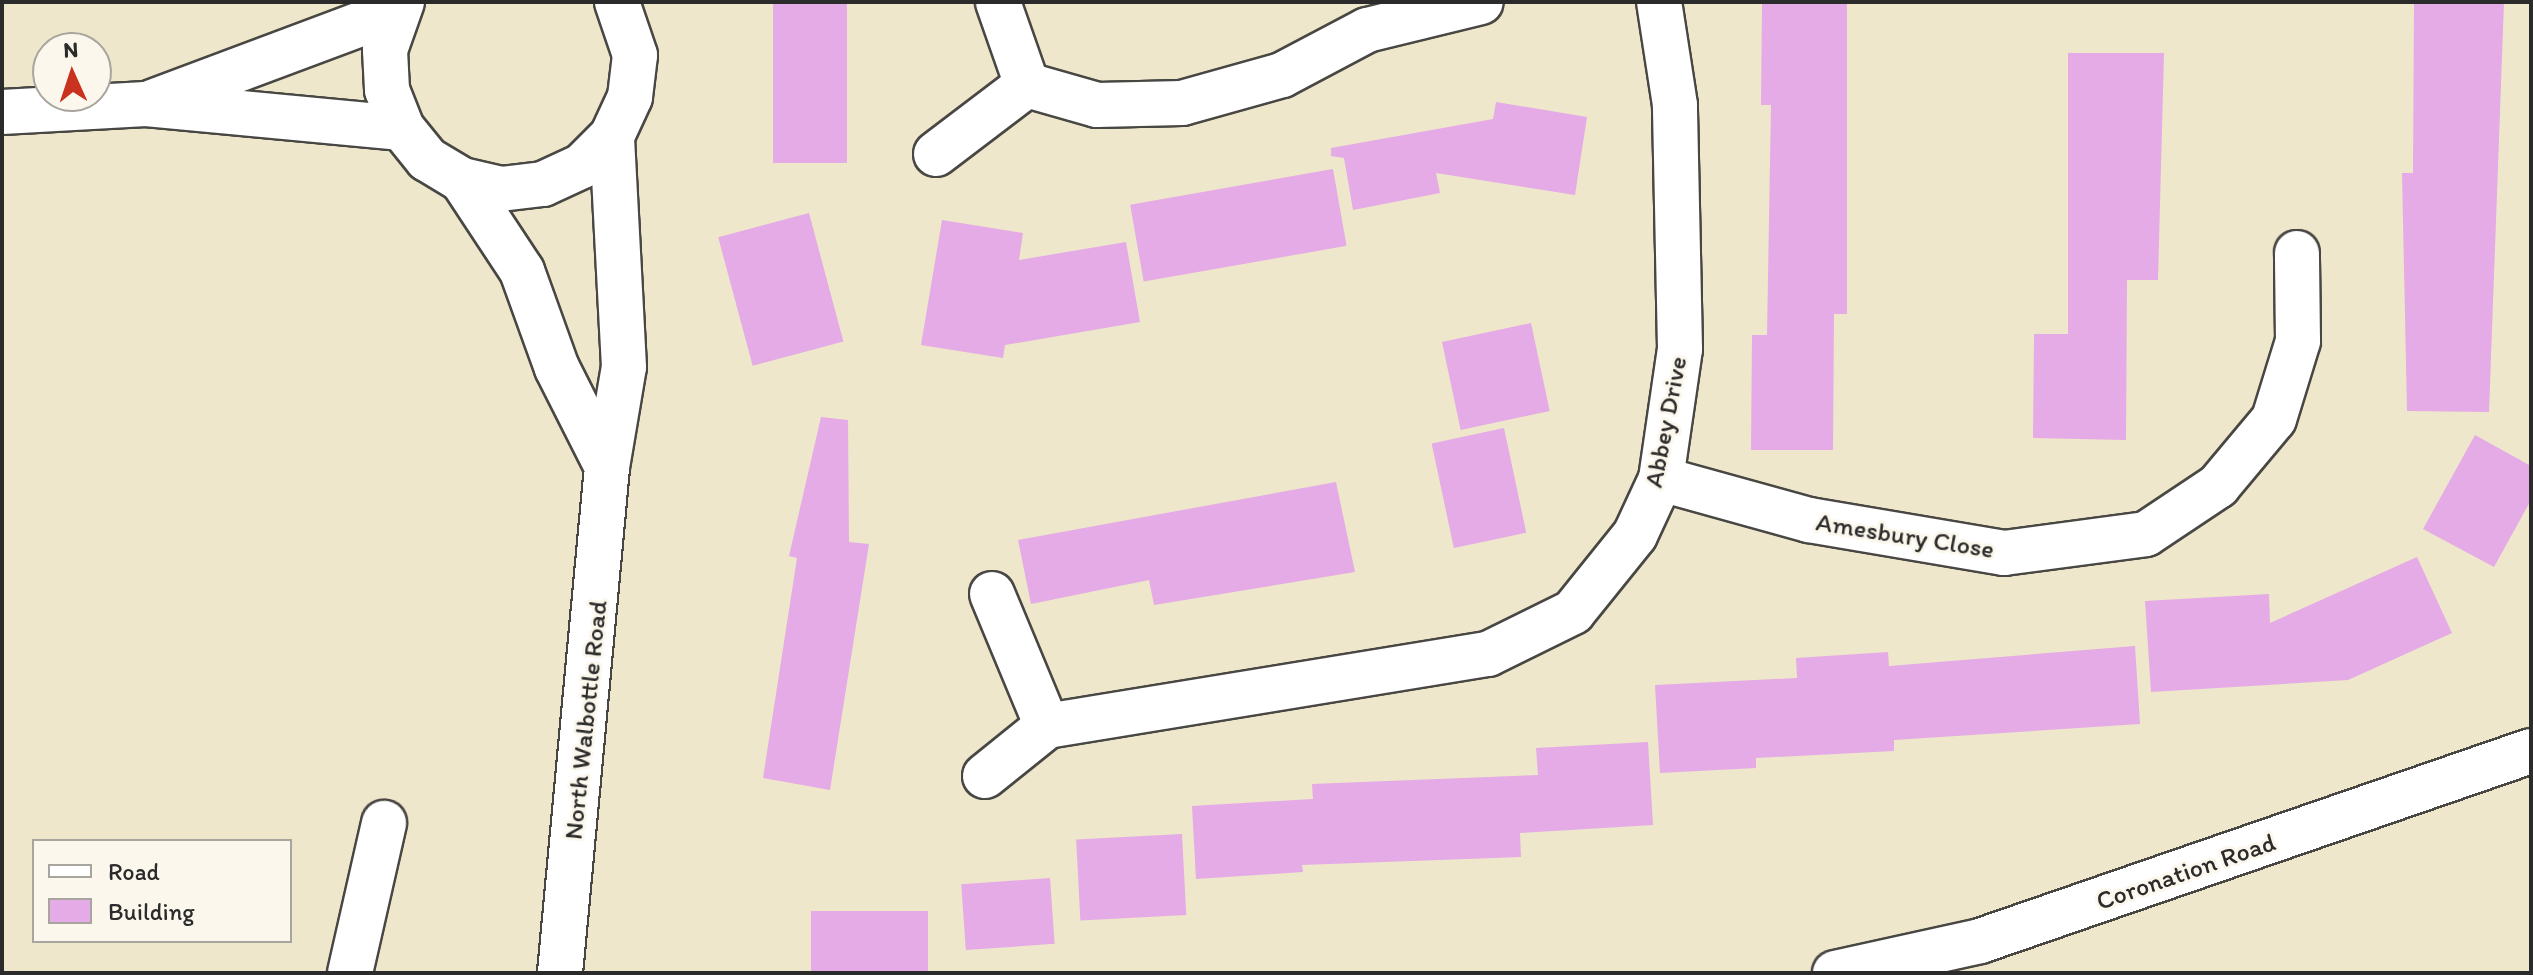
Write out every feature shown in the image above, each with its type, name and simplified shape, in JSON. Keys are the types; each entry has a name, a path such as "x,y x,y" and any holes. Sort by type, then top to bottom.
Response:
{"street":[{"name":"North Walbottle Road","path":"399,7 386,77 402,128 427,159 462,180 501,189 543,184 582,166 612,136 630,97 635,55 617,2"},
{"path":"998,2 1027,85"},
{"path":"1027,85 1097,105 1182,103 1282,75 1367,30 1481,2"},
{"name":"Abbey Drive","path":"985,776 1047,726 1488,654 1573,612 1635,535 1661,479 1680,349 1675,105 1659,2"},
{"path":"146,104 399,7"},
{"path":"936,154 1027,85"},
{"path":"2,112 146,104 402,128"},
{"name":"North Walbottle Road","path":"560,973 607,467 624,367 612,136"},
{"name":"North Walbottle Road","path":"462,180 522,271 557,368 607,467"},
{"name":"Amesbury Close","path":"1661,479 1809,520 2004,553 2146,534 2218,486 2274,419 2298,341 2297,253"},
{"path":"992,594 1047,726"},
{"name":"Coronation Road","path":"1835,973 1980,941 2531,751"},
{"path":"350,973 384,823"}],"building":[{"path":"773,2 847,2 847,163 773,163"},
{"path":"2414,2 2504,2 2489,412 2407,411 2402,173 2413,173"},
{"path":"1762,3 1847,4 1847,314 1834,314 1833,450 1751,450 1752,335 1767,335 1771,105 1761,105"},
{"path":"2068,53 2164,53 2158,280 2127,280 2126,440 2033,438 2034,334 2068,334"},
{"path":"1496,102 1587,117 1575,195 1436,173 1440,193 1353,210 1344,158 1331,156 1331,148 1493,119"},
{"path":"1333,169 1347,246 1144,282 1130,205"},
{"path":"809,213 843,341 753,366 718,237"},
{"path":"942,220 1023,233 1019,260 1126,242 1140,322 1005,345 1003,358 921,345"},
{"path":"1531,323 1550,411 1461,430 1442,342"},
{"path":"821,417 848,420 849,542 869,544 830,790 763,778 797,558 789,556"},
{"path":"1504,428 1526,533 1454,548 1432,443"},
{"path":"2475,435 2531,466 2531,500 2494,567 2423,529"},
{"path":"1336,482 1355,572 1154,605 1149,580 1031,604 1018,540"},
{"path":"2417,557 2452,633 2348,680 2151,692 2145,601 2269,594 2270,623"},
{"path":"2135,646 2140,724 1894,740 1894,751 1756,758 1756,768 1660,773 1655,685 1797,678 1796,658 1888,652 1889,666"},
{"path":"1648,742 1653,825 1520,833 1521,857 1302,865 1303,872 1196,879 1192,806 1313,799 1312,784 1538,775 1536,748"},
{"path":"1182,834 1186,915 1080,920 1076,840"},
{"path":"1050,878 1055,944 966,950 961,884"},
{"path":"811,911 928,911 928,973 811,973"}]}
